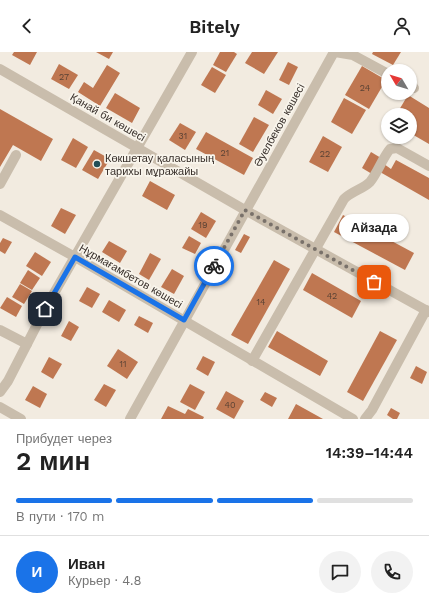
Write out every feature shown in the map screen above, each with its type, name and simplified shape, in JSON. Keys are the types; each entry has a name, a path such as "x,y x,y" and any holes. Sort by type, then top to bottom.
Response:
{"street":[{"path":"0,392 8,380 45,309 192,52"},
{"path":"335,52 353,54 381,70"},
{"name":"Әуелбеков көшесі","path":"130,419 245,210 335,52"},
{"name":"Қанай би көшесі","path":"0,69 245,210 427,311"},
{"path":"252,361 344,199 349,194 364,187 370,182 390,149 397,148 429,166"},
{"path":"0,184 16,155"},
{"name":"Нұрмағамбетов көшесі","path":"0,215 184,320 352,419"},
{"path":"366,419 427,311"},
{"path":"0,330 27,344"},
{"path":"0,407 21,419"}],"building":[{"path":"14,52 37,52 30,65 12,55"},
{"path":"96,52 113,52 109,59"},
{"path":"220,52 234,52 237,54 226,72 213,65"},
{"path":"252,52 278,52 264,74 245,63"},
{"path":"373,52 401,52 394,64 372,54"},
{"path":"288,62 298,67 289,85 279,80"},
{"path":"59,64 78,75 69,89 51,79"},
{"path":"107,65 120,73 100,106 78,92 84,82 93,88"},
{"path":"362,66 381,77 381,89 369,109 345,95"},
{"path":"212,67 226,75 215,93 201,85"},
{"path":"266,90 282,99 273,114 258,105"},
{"path":"115,93 140,108 132,123 106,108"},
{"path":"344,98 366,110 352,134 331,122"},
{"path":"405,100 416,100 429,108 429,144 417,137 417,108 400,108"},
{"path":"0,109 53,139 41,161 13,145 0,167"},
{"path":"254,117 269,125 253,152 239,144"},
{"path":"180,123 196,132 185,150 169,140"},
{"path":"206,132 253,158 244,175 196,149"},
{"path":"323,136 342,147 328,172 309,162"},
{"path":"73,138 88,147 76,168 61,160"},
{"path":"94,150 110,159 98,179 82,170"},
{"path":"371,152 381,158 372,174 362,168"},
{"path":"396,160 429,178 429,200 380,172 384,164 391,169"},
{"path":"150,181 175,195 167,210 142,196"},
{"path":"61,208 76,215 65,234 51,226"},
{"path":"201,212 216,221 206,238 191,229"},
{"path":"343,215 414,253 405,270 334,232"},
{"path":"244,234 250,237 241,253 235,250"},
{"path":"189,236 201,243 195,254 182,248"},
{"path":"3,238 12,242 5,254 0,251 0,243"},
{"path":"109,241 127,251 120,263 102,252"},
{"path":"35,252 51,262 42,276 26,266"},
{"path":"150,253 161,259 149,280 139,274"},
{"path":"274,260 290,269 248,344 231,335"},
{"path":"172,269 184,276 174,294 161,287"},
{"path":"28,270 40,278 32,290 20,283"},
{"path":"312,273 361,301 352,318 303,290"},
{"path":"20,284 32,291 24,304 12,297"},
{"path":"87,287 100,294 92,308 79,301"},
{"path":"7,297 22,306 16,317 0,308"},
{"path":"109,300 126,310 119,322 102,312"},
{"path":"139,316 153,323 148,333 134,325"},
{"path":"69,321 79,327 71,341 61,336"},
{"path":"277,331 328,361 320,376 268,347"},
{"path":"380,331 397,340 363,401 347,392"},
{"path":"118,349 138,362 127,379 107,366"},
{"path":"203,356 215,362 208,376 196,369"},
{"path":"49,357 62,364 53,379 41,372"},
{"path":"416,366 427,372 422,384 410,378"},
{"path":"104,384 116,390 106,407 94,400"},
{"path":"190,384 205,392 195,410 180,402"},
{"path":"33,386 47,394 40,408 25,400"},
{"path":"226,391 244,401 234,419 216,409"},
{"path":"265,392 277,398 272,407 260,400"},
{"path":"296,404 323,419 288,419"},
{"path":"168,406 185,414 188,409 204,417 203,419 161,419"},
{"path":"391,408 400,413 397,419 393,419 387,415"}],"way so far":[{"path":"214,266 245,210 374,282"}],"place":[{"name":"Көкшетау қаласының тарихы мұражайы","path":"97,164"},
{"name":"Айзада","path":"374,282"}],"route":[{"path":"45,309 75,257 184,320 214,266"}]}
